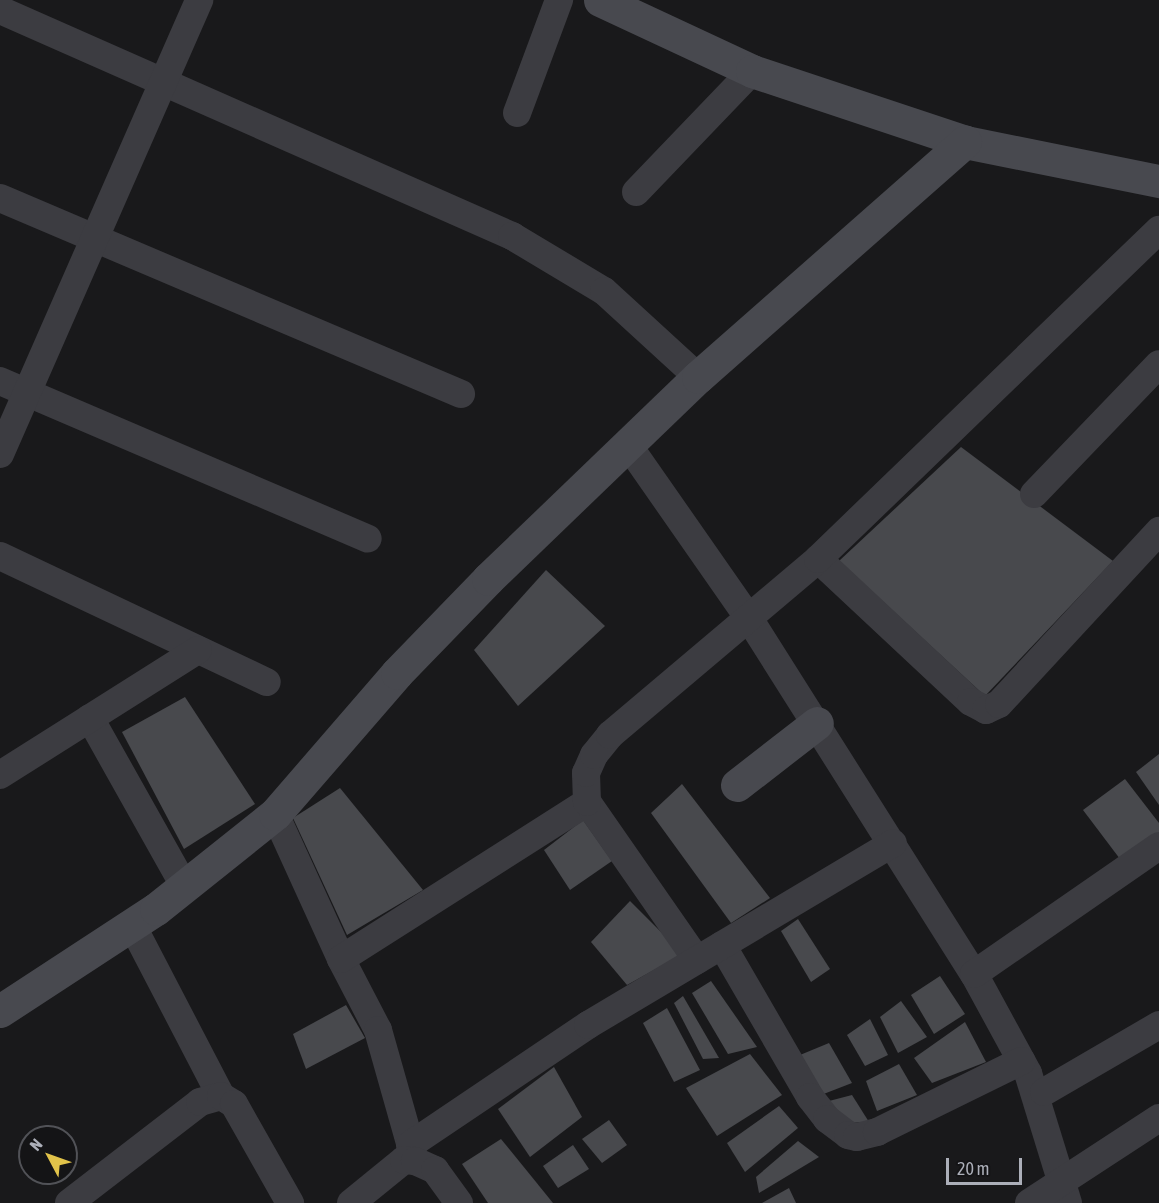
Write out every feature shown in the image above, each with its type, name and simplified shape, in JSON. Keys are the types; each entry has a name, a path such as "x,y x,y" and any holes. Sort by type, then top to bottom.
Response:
{"street":[{"path":"0,454 13,386 93,240 199,0"},
{"path":"517,113 559,0"},
{"path":"600,0 752,71 965,142 1158,179"},
{"path":"0,10 512,236 604,291 698,377"},
{"path":"636,192 752,71"},
{"path":"0,1011 132,925 185,887 275,814 397,673 488,579 698,377 965,142"},
{"path":"0,198 93,240 461,394"},
{"path":"697,960 587,802 586,773 610,735 750,620 818,559 1159,230"},
{"path":"1034,495 1159,364"},
{"path":"13,386 368,539"},
{"path":"628,444 750,620 974,974 1022,1061 1065,1194"},
{"path":"818,559 971,702 986,710 999,704 1159,531"},
{"path":"0,584 12,562 267,682"},
{"path":"0,775 198,650"},
{"path":"90,718 185,887"},
{"path":"737,785 817,723"},
{"path":"341,959 587,802"},
{"path":"275,814 341,959 378,1030 413,1153 435,1170 459,1203"},
{"path":"351,1203 395,1166 588,1025 893,843"},
{"path":"974,974 1159,846"},
{"path":"132,925 221,1096 234,1104 291,1203"},
{"path":"722,945 810,1096 827,1119 848,1135 857,1137 877,1132 1022,1061"},
{"path":"1044,1092 1159,1025"},
{"path":"69,1203 200,1102 221,1096"},
{"path":"1029,1203 1065,1194 1159,1118"}],"building":[{"path":"961,447 1113,561 985,696 839,561"},
{"path":"546,570 605,626 518,706 474,650"},
{"path":"185,697 255,804 184,849 122,732"},
{"path":"1159,754 1159,805 1136,772"},
{"path":"1125,779 1159,823 1159,833 1120,859 1083,810"},
{"path":"682,784 770,898 731,923 651,813"},
{"path":"340,788 423,890 347,935 293,818"},
{"path":"583,820 612,861 570,890 544,850"},
{"path":"630,901 683,954 627,985 591,942"},
{"path":"798,919 830,969 811,982 781,931"},
{"path":"940,976 965,1014 934,1034 911,995"},
{"path":"711,981 757,1047 728,1054 692,993"},
{"path":"683,996 719,1058 703,1059 674,1003"},
{"path":"901,1001 927,1037 898,1053 880,1017"},
{"path":"346,1005 365,1038 306,1069 293,1034"},
{"path":"667,1008 700,1070 674,1082 643,1023"},
{"path":"870,1019 888,1055 865,1066 847,1035"},
{"path":"965,1022 986,1062 932,1083 914,1058"},
{"path":"829,1043 852,1083 821,1095 800,1055"},
{"path":"750,1054 782,1095 717,1136 686,1088"},
{"path":"899,1064 917,1095 877,1111 866,1081"},
{"path":"554,1067 582,1117 530,1157 498,1109"},
{"path":"852,1095 869,1122 846,1123 829,1101"},
{"path":"779,1106 798,1128 745,1172 727,1143"},
{"path":"609,1120 627,1145 602,1163 582,1139"},
{"path":"501,1139 553,1203 488,1203 462,1164"},
{"path":"798,1141 819,1157 759,1193 756,1177"},
{"path":"573,1145 589,1169 558,1188 543,1166"},
{"path":"789,1188 796,1203 762,1203"}]}
